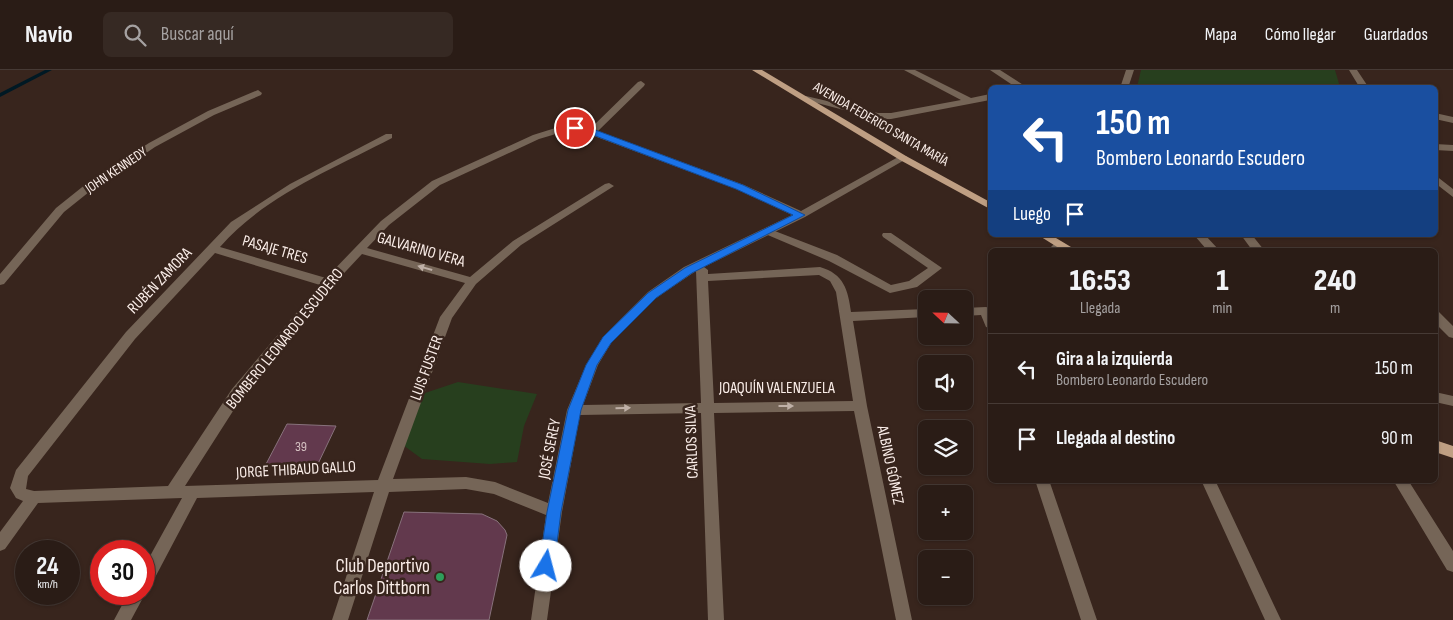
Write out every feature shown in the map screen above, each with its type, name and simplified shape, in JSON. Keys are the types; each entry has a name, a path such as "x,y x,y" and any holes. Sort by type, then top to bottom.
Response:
{"main road":[{"name":"AVENIDA FEDERICO SANTA MARÍA","path":"756,70 903,158 988,205"},
{"path":"1045,237 1057,247"},
{"path":"1438,447 1453,452"}],"street":[{"path":"908,70 970,101"},
{"path":"994,70 1019,85"},
{"path":"1125,85 1130,70"},
{"path":"1353,70 1363,85"},
{"path":"592,132 641,84"},
{"name":"JOHN KENNEDY","path":"0,281 60,210 90,186 152,145 211,113 258,93"},
{"path":"806,99 878,116 923,111 988,97"},
{"path":"1438,117 1453,120"},
{"name":"BOMBERO LEONARDO ESCUDERO","path":"172,493 237,393 328,283 385,223 436,183 536,137 565,128 592,132 740,187 800,215"},
{"name":"RUBÉN ZAMORA","path":"34,497 22,494 17,488 21,474 113,355 166,296 213,249 225,233 269,201 388,136"},
{"path":"1438,147 1453,148"},
{"name":"JOSÉ SEREY","path":"539,620 554,512 574,410 592,365 607,340 652,295 702,263 800,215 903,158"},
{"path":"1438,181 1453,194"},
{"name":"LUIS FUSTER","path":"340,620 384,484 446,317 472,281 517,243 609,186"},
{"path":"767,231 833,258 890,288 913,284 936,268 887,235"},
{"path":"1201,237 1211,248"},
{"path":"1248,237 1256,248"},
{"name":"PASAJE TRES","path":"213,249 328,283"},
{"name":"GALVARINO VERA","path":"361,250 472,281"},
{"name":"CARLOS SILVA","path":"702,263 716,620"},
{"name":"ALBINO GÓMEZ","path":"702,278 820,271 834,276 839,282 860,406 904,620"},
{"path":"973,311 988,309"},
{"path":"845,317 918,313"},
{"path":"1438,318 1453,334"},
{"path":"1438,398 1453,401"},
{"name":"JOAQUÍN VALENZUELA","path":"574,410 708,406 860,406"},
{"name":"JORGE THIBAUD GALLO","path":"34,497 384,484 466,483 495,488 554,512"},
{"path":"1043,483 1089,620"},
{"path":"1209,483 1273,620"},
{"path":"1402,483 1448,560 1453,565"},
{"path":"155,562 193,492"},
{"path":"0,544 34,497"},
{"path":"122,620 131,605"}],"green space":[{"path":"1141,70 1335,70 1339,85 1203,85 1137,85"},
{"path":"458,382 537,394 524,426 517,462 490,464 422,459 403,445 409,409 425,393"}],"building":[{"path":"287,424 336,426 316,468 265,466"},
{"name":"Club Deportivo Carlos Dittborn","path":"404,512 482,514 497,521 505,530 507,535 489,620 367,620"}],"waterway":[{"path":"0,95 49,70"}],"place":[{"name":"Club Deportivo Carlos Dittborn","path":"440,577"}],"route":[{"path":"546,566 554,512 574,410 592,365 607,340 652,295 688,270 800,215 776,202 740,187 587,130 575,128"}]}
